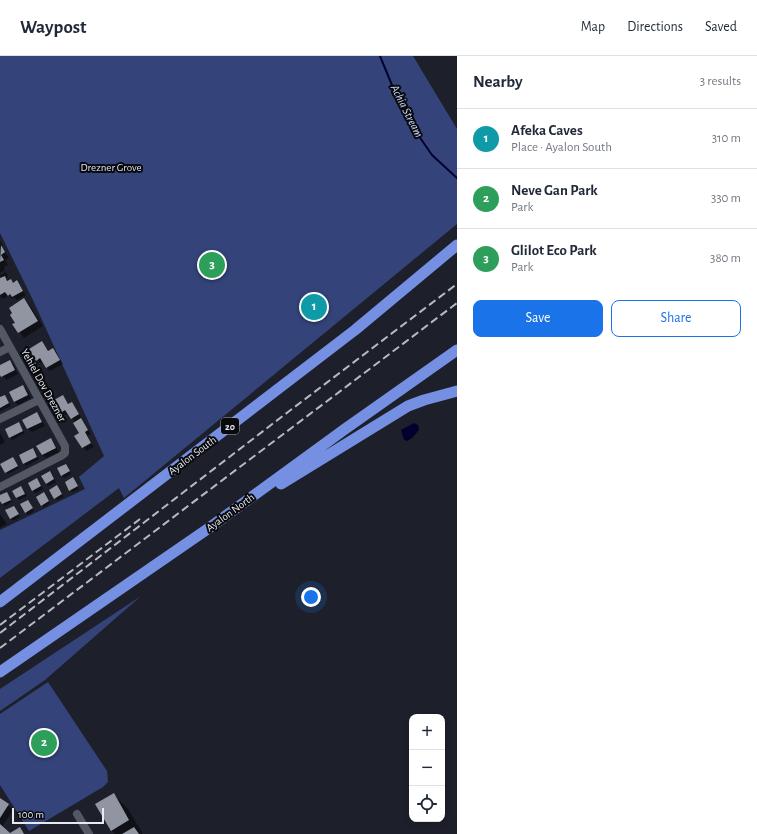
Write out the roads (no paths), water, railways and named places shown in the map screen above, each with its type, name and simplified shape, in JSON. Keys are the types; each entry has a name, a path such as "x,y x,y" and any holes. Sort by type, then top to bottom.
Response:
{"highway":[{"name":"Ayalon South","path":"0,602 355,330 457,245"},
{"name":"Ayalon North","path":"0,672 209,528 457,350"},
{"path":"209,528 408,406 457,390"}],"street":[{"name":"Yehiel Dov Drezner","path":"0,329 65,446 65,453 61,456 0,486"},
{"path":"0,352 10,347"},
{"path":"0,419 39,400"},
{"path":"77,814 89,834"}],"waterway":[{"name":"Achia Stream","path":"380,56 394,90 414,129 432,155 457,178"}],"railway":[{"path":"0,633 457,284"},
{"path":"0,648 457,303"},
{"path":"0,625 140,519"}],"place":[{"name":"Glilot Eco Park","path":"212,265"},
{"name":"Afeka Caves","path":"314,307"},
{"name":"Neve Gan Park","path":"44,743"}],"park label":[{"name":"Drezner Grove","path":"111,167"}]}
